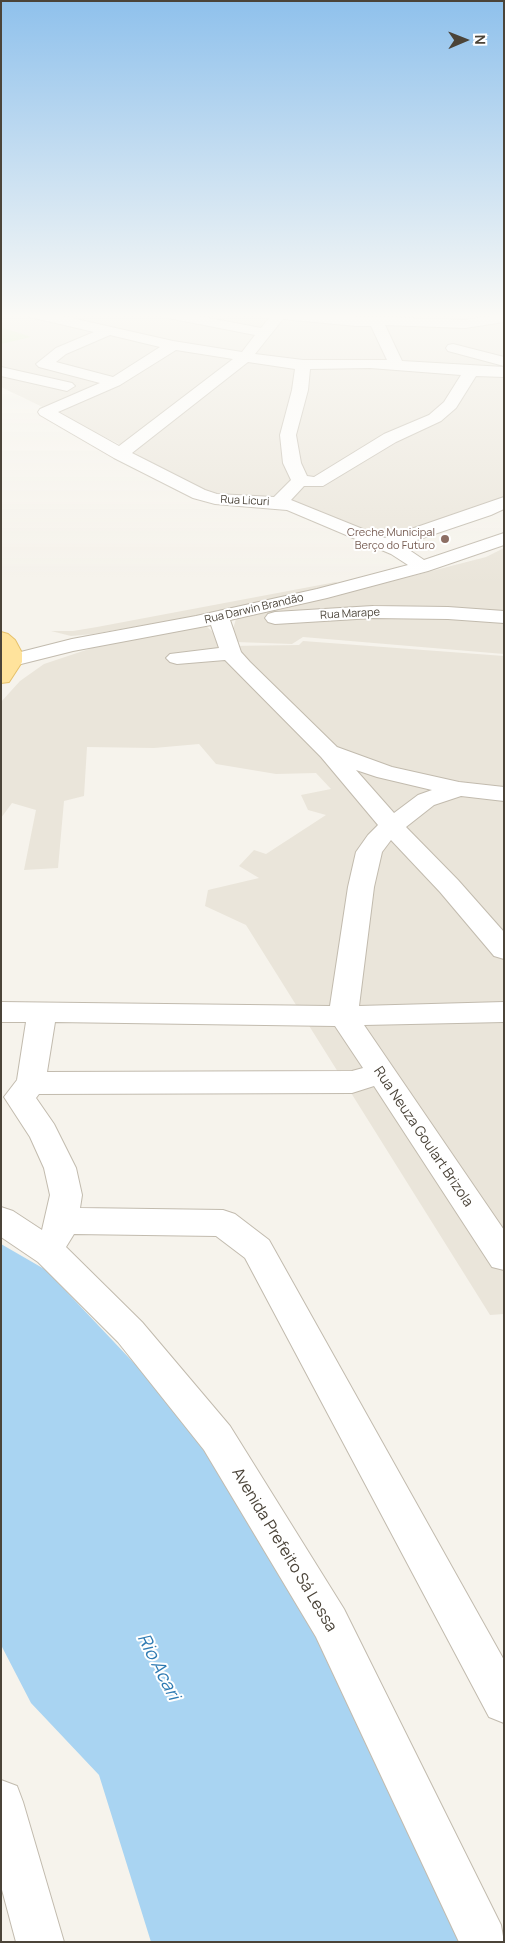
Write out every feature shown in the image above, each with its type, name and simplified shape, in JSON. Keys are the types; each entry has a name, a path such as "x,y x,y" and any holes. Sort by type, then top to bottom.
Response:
{"main road":[{"path":"1,638 8,644 12,653 4,668"}],"street":[{"name":"Rua Licuri","path":"66,404 46,412 120,454 206,497 278,503 331,520 386,544 405,554 421,567"},
{"path":"120,454 184,404"},
{"path":"296,404 288,435 292,463 300,481"},
{"path":"278,503 300,481 317,482 390,438 435,418 451,404"},
{"path":"386,544 485,512 504,502"},
{"name":"Rua Darwin Brandão","path":"4,668 88,641 196,622 320,594 421,567 504,539"},
{"name":"Rua Marape","path":"196,622 373,612 448,613 504,617"},
{"path":"220,621 231,653 329,752 392,826 449,886 504,950"},
{"path":"177,658 231,653"},
{"path":"329,752 385,772 459,789 504,794"},
{"path":"343,1016 361,886 369,852 377,840 392,826 426,800 459,789"},
{"path":"1,1012 343,1016 504,1012"},
{"path":"17,1095 42,1013"},
{"name":"Rua Neuza Goulart Brizola","path":"343,1016 504,1257"},
{"path":"17,1095 352,1082 380,1074"},
{"path":"17,1095 44,1132 60,1168 66,1195 56,1236 223,1223 257,1249 504,1702"},
{"name":"Avenida Prefeito Sá Lessa","path":"1,1220 56,1236 130,1332 217,1438 330,1623 484,1942"},
{"path":"1,1802 40,1942"}],"shaded area":[{"path":"35,404 504,404 504,498 388,542 292,503 212,497 121,445"},
{"path":"504,548 504,654 303,637 292,644 236,642 233,629 236,619 214,613 93,634 71,636 51,631 73,631 97,627 336,582 350,592 486,557"},
{"path":"206,626 229,646 299,645 303,641 504,656 504,1314 490,1315 246,925 205,906 208,890 259,878 239,866 254,850 266,854 326,815 308,810 301,795 331,789 316,773 276,774 216,764 199,744 154,748 87,747 84,796 64,801 58,868 24,870 36,810 12,803 1,818 1,702 20,681 44,664 98,646"}],"water":[{"name":"Rio Acari","path":"1,1244 46,1270 183,1415 360,1694 473,1942 151,1942 99,1775 31,1703 1,1645"}],"place":[{"name":"Creche Municipal Berço do Futuro","path":"445,539"}]}
